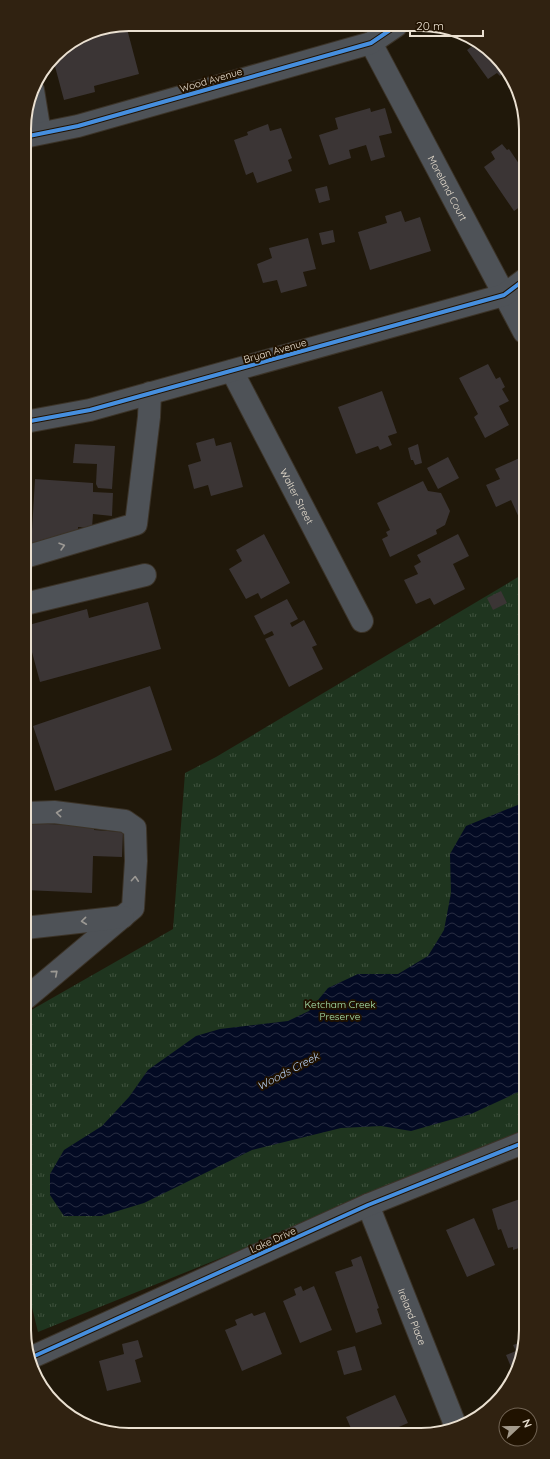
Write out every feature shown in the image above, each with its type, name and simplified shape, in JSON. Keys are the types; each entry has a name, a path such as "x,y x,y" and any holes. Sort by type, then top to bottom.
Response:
{"street":[{"name":"Wood Avenue","path":"32,135 78,126 371,43 389,31"},
{"name":"Moreland Court","path":"371,43 519,323"},
{"path":"32,113 32,135"},
{"name":"Bryan Avenue","path":"31,421 90,410 504,295 519,284"},
{"name":"Walter Street","path":"232,371 362,621"},
{"path":"31,555 136,524 149,417 150,393"},
{"path":"31,603 145,575"},
{"path":"31,812 54,812 125,821 135,828 136,861 133,908 31,994"},
{"path":"31,927 123,917"},
{"name":"Lake Drive","path":"35,1356 368,1206 519,1145"},
{"name":"Ireland Place","path":"368,1206 454,1423"}],"green space":[{"name":"Ketcham Creek Preserve","path":"519,577 519,1137 38,1332 31,1303 31,1010 173,929 185,773 216,757"}],"water":[{"name":"Woods Creek","path":"519,804 519,1092 471,1114 411,1131 381,1126 341,1128 252,1150 144,1203 101,1216 64,1216 50,1195 50,1174 64,1150 102,1126 129,1097 148,1070 196,1036 220,1029 288,1021 309,1011 328,988 358,974 398,974 428,956 444,930 451,893 450,854 466,826"}],"building":[{"path":"128,31 139,74 94,86 95,92 64,100 55,64 74,47 91,38 103,34"},
{"path":"473,45 476,47 503,74 500,76 497,73 488,79 467,50"},
{"path":"370,108 371,112 385,108 392,133 379,136 385,157 371,161 366,145 349,150 351,158 329,165 319,135 338,129 335,118"},
{"path":"268,124 270,131 281,128 292,158 288,160 292,171 257,183 253,172 246,175 234,140 248,135 247,132"},
{"path":"502,144 507,150 509,149 519,164 519,208 514,211 484,167 495,159 491,152"},
{"path":"327,186 330,200 319,203 315,189"},
{"path":"401,211 405,222 420,217 431,251 370,270 358,232 387,223 385,216"},
{"path":"333,230 335,242 322,245 319,233"},
{"path":"308,238 316,269 303,272 307,286 281,293 277,280 263,283 257,264 272,258 269,248"},
{"path":"488,364 496,379 500,377 505,387 502,389 509,401 499,406 509,425 485,438 474,417 478,414 459,378"},
{"path":"382,391 397,433 388,436 392,445 380,450 378,446 356,454 338,407"},
{"path":"214,438 216,446 231,442 243,487 211,496 208,485 194,489 188,465 201,461 196,443"},
{"path":"75,444 115,446 112,489 98,488 96,484 97,464 73,463"},
{"path":"418,444 422,463 415,465 413,460 411,460 408,448"},
{"path":"448,457 459,478 438,489 427,468"},
{"path":"519,458 519,518 511,500 496,507 486,485 500,479 495,469"},
{"path":"35,479 93,483 93,492 113,493 112,516 93,514 92,528 78,527 78,534 31,548"},
{"path":"423,481 428,491 441,493 450,511 445,525 436,530 437,534 390,557 382,539 388,536 386,532 390,530 377,503"},
{"path":"264,534 290,583 261,599 258,593 246,599 229,569 242,561 236,550"},
{"path":"458,534 469,556 453,564 465,589 434,605 430,598 416,604 404,580 418,574 414,566 421,562 417,555"},
{"path":"501,591 507,603 493,610 487,598"},
{"path":"287,599 298,619 290,623 292,627 304,620 317,645 312,647 323,669 289,687 265,639 274,635 272,631 264,635 254,616"},
{"path":"148,602 161,649 40,682 31,648 31,624 87,609 89,618"},
{"path":"150,686 172,750 55,791 33,726"},
{"path":"31,823 94,826 94,830 123,832 122,857 93,856 92,893 31,890"},
{"path":"519,1199 519,1248 513,1250 513,1247 508,1248 501,1229 498,1230 492,1209"},
{"path":"474,1218 495,1265 467,1277 446,1230"},
{"path":"361,1256 379,1308 377,1309 382,1324 356,1333 335,1272 353,1266 351,1260"},
{"path":"301,1286 303,1291 314,1286 332,1330 300,1343 283,1301 296,1295 294,1289"},
{"path":"265,1312 282,1354 242,1371 225,1330 237,1325 235,1320 252,1313 254,1316"},
{"path":"138,1340 143,1357 135,1360 141,1382 107,1391 99,1361 124,1354 122,1344"},
{"path":"518,1343 516,1356 511,1367 506,1355 516,1351 513,1345"},
{"path":"355,1346 362,1370 344,1375 337,1351"},
{"path":"395,1395 408,1423 396,1428 351,1428 346,1417"}],"cycle path":[{"path":"31,136 78,126 371,43 389,31"},
{"path":"31,421 90,410 504,295 519,284"},
{"path":"35,1356 368,1205 519,1144"}]}
